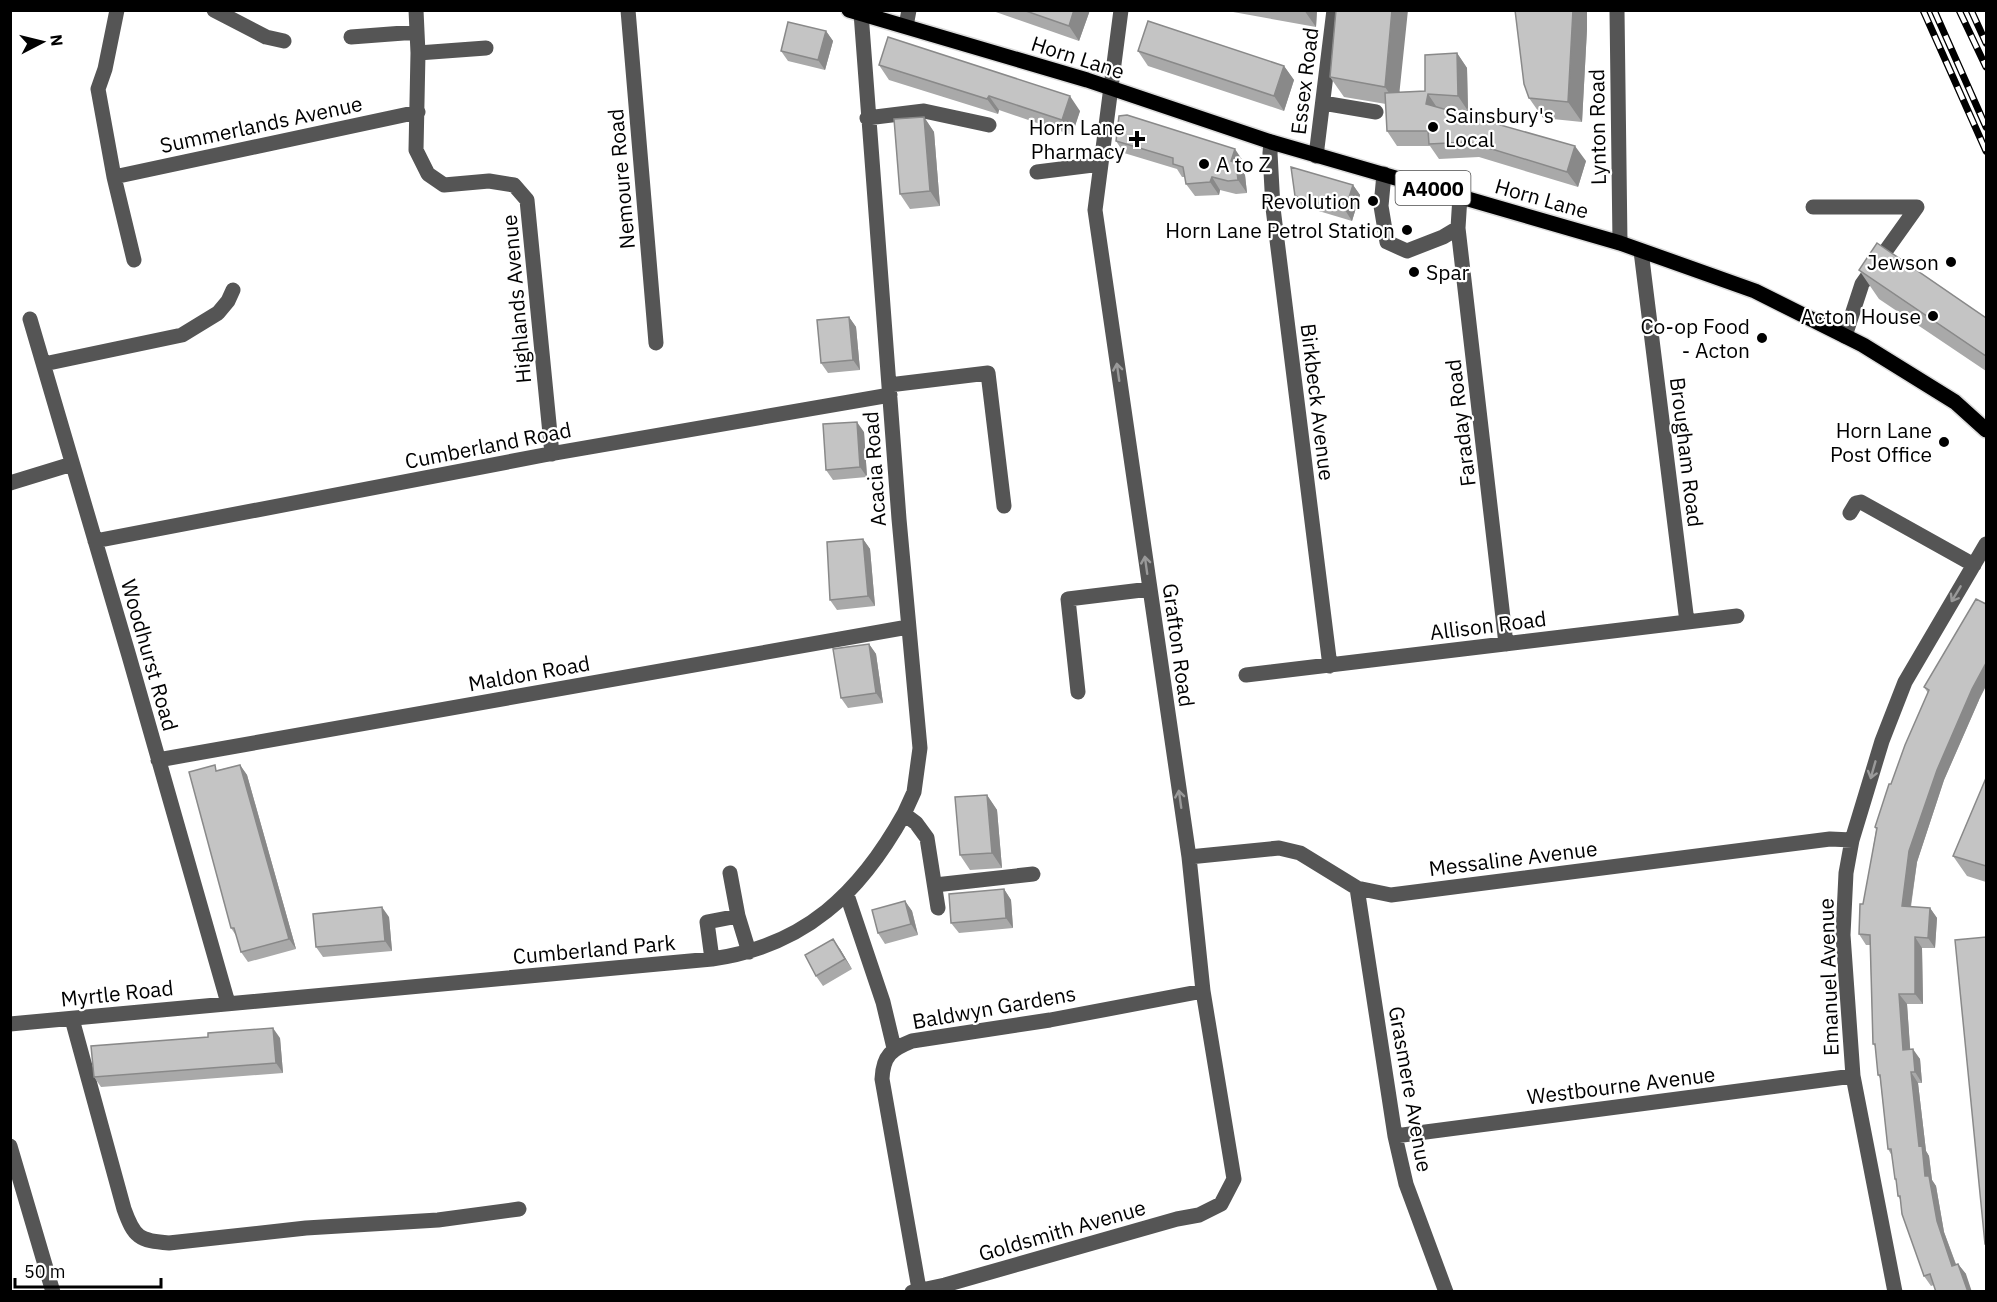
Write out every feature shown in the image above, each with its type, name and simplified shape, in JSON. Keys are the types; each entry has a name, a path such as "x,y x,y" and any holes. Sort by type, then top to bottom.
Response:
{"main road":[{"name":"Horn Lane","path":"855,12 907,18 1271,142 1620,243 1755,291 1863,345 1954,402 1986,430"}],"street":[{"path":"117,10 105,69 98,89 114,177 134,260"},
{"path":"214,10 266,37 284,40"},
{"name":"Highlands Avenue","path":"416,10 418,53 416,150 428,174 444,185 489,181 514,185 527,201 552,454"},
{"name":"Nemoure Road","path":"628,10 656,343"},
{"name":"Grafton Road","path":"1121,10 1095,210 1189,857 1203,991 1234,1179 1221,1204"},
{"name":"Essex Road","path":"1316,156 1334,10"},
{"name":"Lynton Road","path":"1617,10 1620,243"},
{"name":"Acacia Road","path":"855,12 867,118 908,627 920,748 914,792 904,814"},
{"path":"351,37 417,32"},
{"path":"418,53 486,48"},
{"path":"1323,103 1376,112"},
{"path":"867,118 924,111 988,125"},
{"name":"Summerlands Avenue","path":"114,177 418,112"},
{"name":"Birkbeck Avenue","path":"1271,142 1273,208 1330,666"},
{"path":"1037,172 1101,164"},
{"path":"1384,174 1381,206 1387,242 1407,251 1443,237 1458,228"},
{"name":"Faraday Road","path":"1460,196 1458,228 1506,644"},
{"path":"1814,207 1917,207 1862,284 1845,336"},
{"name":"Brougham Road","path":"1641,250 1687,622"},
{"path":"44,364 182,335 194,330 218,313 233,290"},
{"name":"Woodhurst Road","path":"30,319 228,1003"},
{"name":"Cumberland Road","path":"95,541 988,373 1004,506"},
{"path":"10,483 72,464"},
{"path":"1850,513 1856,503 1862,502 1974,565"},
{"name":"Emanuel Avenue","path":"1895,1292 1853,1076 1843,935 1846,873 1852,840 1882,741 1905,682 1986,544"},
{"path":"1078,692 1068,599 1150,589"},
{"name":"Allison Road","path":"1245,675 1737,616"},
{"name":"Maldon Road","path":"158,760 908,627"},
{"path":"904,814 916,823 927,838 938,908"},
{"name":"Cumberland Park","path":"228,1003 712,959 749,952 799,930 847,895 889,842 904,814"},
{"name":"Messaline Avenue","path":"1189,857 1279,848 1300,853 1357,888 1391,895 1830,839 1852,840"},
{"path":"730,873 738,916 749,952"},
{"path":"935,885 1033,874"},
{"name":"Grasmere Avenue","path":"1357,888 1395,1136 1406,1184 1446,1292"},
{"path":"847,895 883,1002 894,1048"},
{"path":"712,959 707,922 738,916"},
{"name":"Baldwyn Gardens","path":"916,1290 882,1078 883,1064 894,1048 912,1041 1050,1020 1203,991"},
{"name":"Myrtle Road","path":"10,1024 228,1003"},
{"path":"72,1019 124,1209 131,1228 139,1238 150,1242 169,1243 306,1228 438,1220 519,1209"},
{"name":"Westbourne Avenue","path":"1395,1136 1853,1076"},
{"path":"10,1146 50,1291"},
{"name":"Goldsmith Avenue","path":"916,1290 945,1285 1177,1219 1199,1215 1221,1204"}],"building":[{"path":"1023,10 1074,10 1069,26"},
{"path":"1336,10 1392,10 1385,87 1330,77"},
{"path":"1515,10 1573,10 1568,102 1529,98 1524,84"},
{"path":"1148,21 1284,66 1274,96 1138,51"},
{"path":"788,22 826,31 818,60 781,51"},
{"path":"888,37 1070,96 1062,120 989,96 987,99 879,65"},
{"path":"1457,53 1458,96 1428,94 1426,104 1575,146 1567,172 1469,142 1429,144 1428,131 1387,131 1385,93 1425,91 1425,55"},
{"path":"1127,115 1235,149 1231,161 1236,163 1238,180 1228,181 1212,177 1210,182 1186,184 1183,167 1173,164 1173,158 1116,141 1119,116"},
{"path":"924,117 930,191 900,194 894,119"},
{"path":"1291,167 1353,185 1345,210 1295,196"},
{"path":"1877,243 1986,318 1986,356 1859,270"},
{"path":"849,317 853,360 821,363 817,320"},
{"path":"857,422 860,467 826,470 823,424"},
{"path":"863,539 868,596 830,600 827,542"},
{"path":"1976,599 1986,604 1986,663 1972,689 1937,770 1909,851 1902,906 1930,908 1928,938 1915,937 1915,994 1899,994 1903,1050 1913,1049 1915,1072 1911,1072 1919,1146 1922,1145 1925,1176 1929,1176 1937,1221 1952,1266 1958,1264 1968,1292 1936,1292 1930,1274 1924,1276 1902,1214 1891,1149 1888,1149 1880,1075 1878,1075 1875,1044 1873,1044 1870,935 1859,934 1860,904 1863,904 1877,828 1875,827 1889,784 1891,784 1929,690 1924,687"},
{"path":"869,644 876,693 841,698 833,649"},
{"path":"215,765 216,771 240,765 289,939 241,952 234,928 231,928 189,772"},
{"path":"1986,778 1986,866 1953,856"},
{"path":"987,795 992,853 960,855 955,797"},
{"path":"1004,889 1006,918 951,923 949,894"},
{"path":"905,901 911,924 878,933 872,910"},
{"path":"382,907 385,941 316,947 313,914"},
{"path":"1986,937 1986,1244 1985,1244 1955,940"},
{"path":"833,939 845,959 816,976 805,955"},
{"path":"273,1028 276,1063 94,1077 91,1046 208,1037 208,1033"}],"railway":[{"path":"1923,10 1986,151"},
{"path":"1934,10 1986,127"},
{"path":"1959,10 1986,67"},
{"path":"1971,10 1986,43"}],"place":[{"name":"Sainsbury's Local","path":"1433,127"},
{"name":"Horn Lane Pharmacy","path":"1137,139"},
{"name":"A to Z","path":"1204,164"},
{"name":"Revolution","path":"1373,201"},
{"name":"Horn Lane Petrol Station","path":"1407,230"},
{"name":"Jewson","path":"1951,262"},
{"name":"Spar","path":"1414,272"},
{"name":"Acton House","path":"1933,316"},
{"name":"Co-op Food - Acton","path":"1762,338"},
{"name":"Horn Lane Post Office","path":"1944,442"}]}
